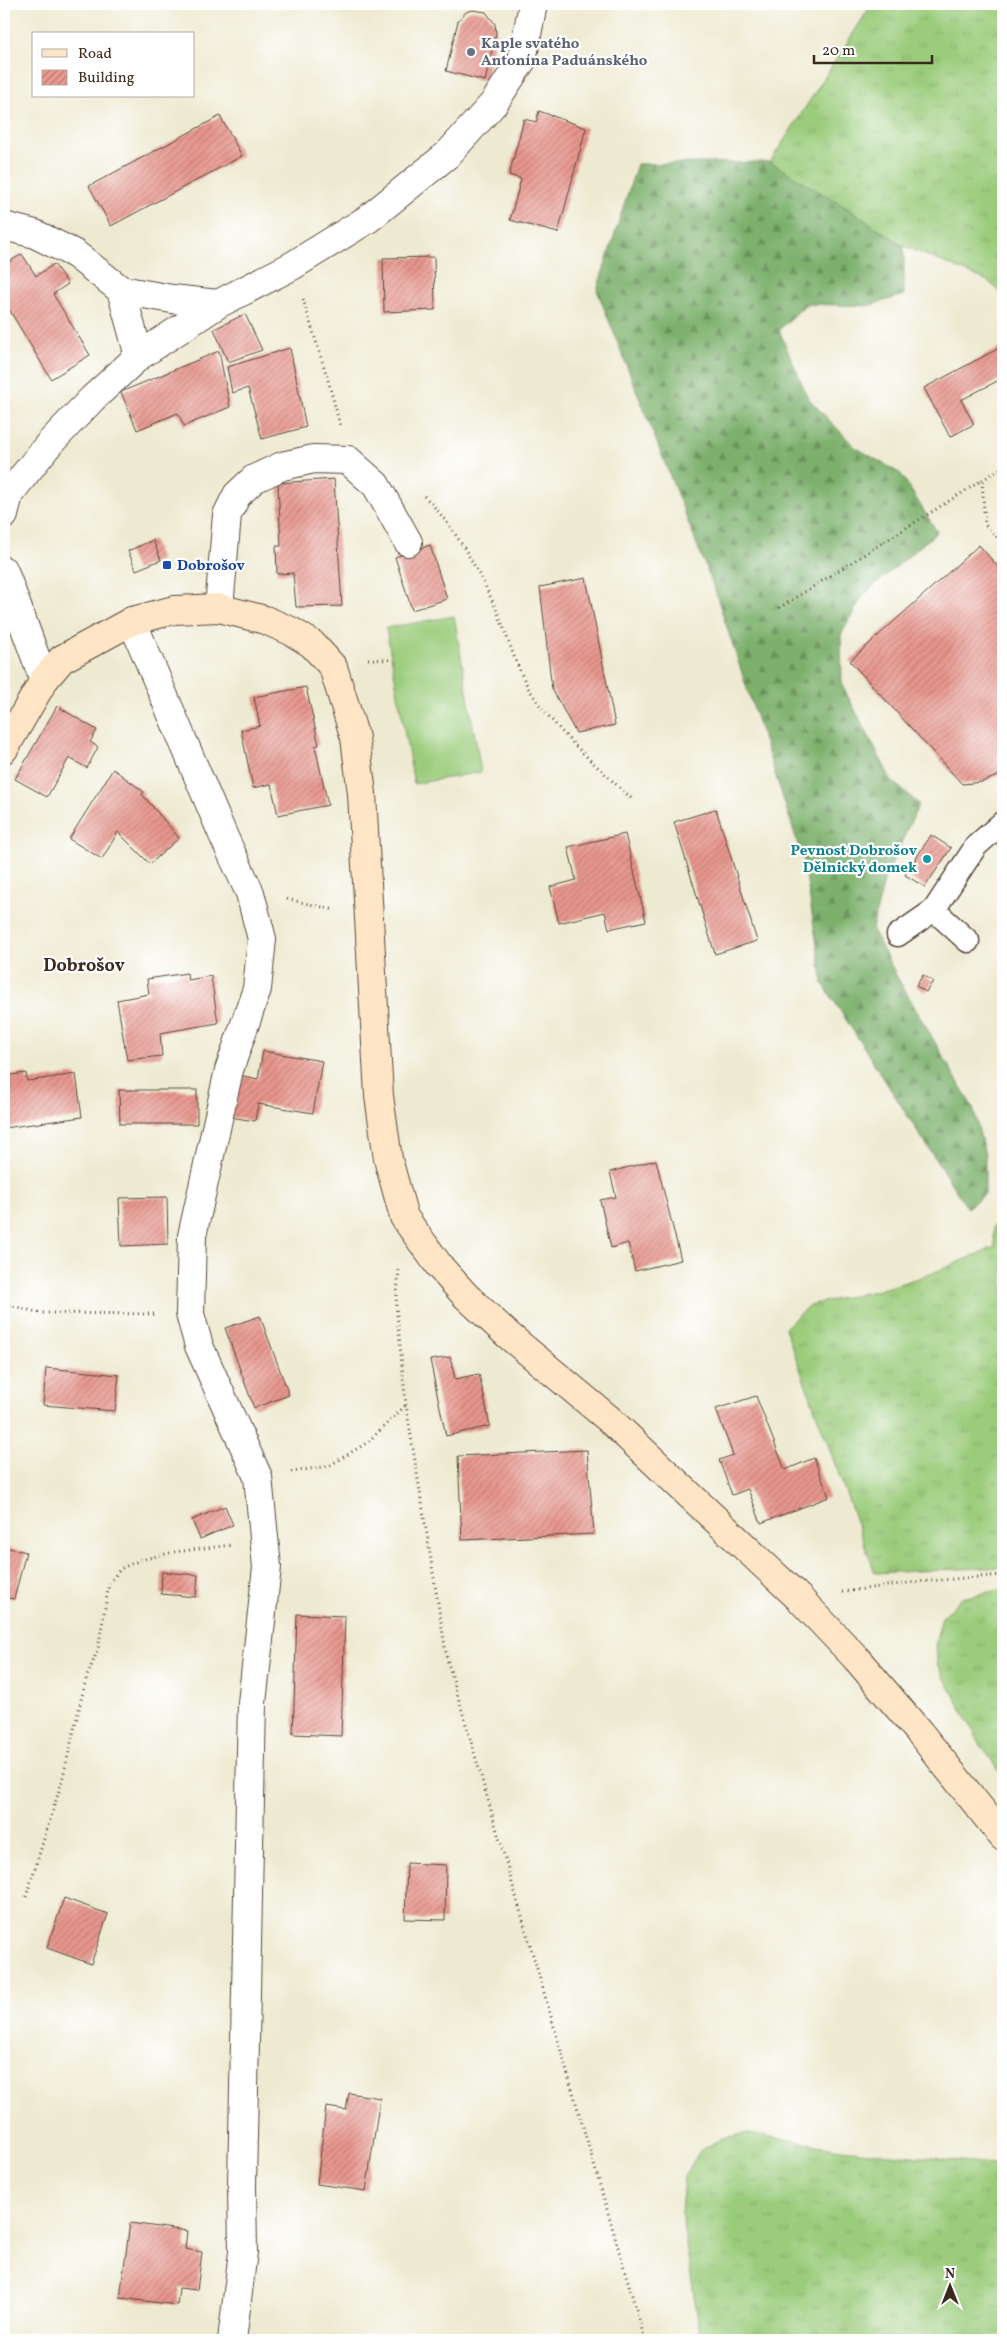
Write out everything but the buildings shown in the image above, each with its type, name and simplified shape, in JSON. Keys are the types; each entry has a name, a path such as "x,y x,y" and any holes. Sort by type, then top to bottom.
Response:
{"street":[{"path":"4,515 9,494 49,444 92,399 140,356 218,304 292,266 368,219 447,155 494,103 522,60 533,4"},
{"path":"4,226 35,234 75,254 121,290 172,299 218,304"},
{"path":"121,290 140,356"},
{"path":"219,608 227,515 237,495 254,479 282,466 314,459 348,460 376,485 408,542"},
{"path":"4,571 44,680"},
{"path":"4,749 44,680 62,659 132,622 174,610 219,608 265,620 291,631 312,644 333,667 355,738 362,794 379,1096 388,1158 404,1217 440,1267 465,1295 508,1335 610,1420 799,1598 862,1665 1003,1837"},
{"path":"132,622 223,835 250,893 262,939 258,989 229,1070 192,1236 190,1314 199,1346 258,1478 267,1567 252,1704 242,2186 243,2252 232,2340"}],"lane":[{"path":"898,934 934,910 976,846 1003,822"},
{"path":"934,910 968,941"}],"path":[{"path":"292,266 328,380 348,460"},
{"path":"779,608 1003,467"},
{"path":"982,481 985,524 1003,543"},
{"path":"422,494 436,508 475,568 496,611 519,669 538,702 566,737 633,800"},
{"path":"250,893 312,904 337,911 370,934"},
{"path":"404,1217 396,1305 406,1405 447,1659 645,2340"},
{"path":"4,1304 42,1313 190,1314"},
{"path":"258,1478 329,1466 368,1442 406,1405"},
{"path":"26,1897 62,1781 86,1678 98,1649 109,1584 120,1569 140,1560 174,1552 236,1544 265,1534"},
{"path":"799,1598 916,1582 1003,1575"}],"green space":[{"path":"872,4 1003,4 1003,295 988,281 904,246 850,210 770,162"},
{"path":"770,162 850,210 904,246 904,295 867,306 806,304 779,330 808,398 855,447 901,474 937,532 863,595 841,635 842,685 892,781 919,804 885,878 872,929 896,975 973,1108 985,1154 985,1194 967,1208 823,984 804,862 714,588 597,290 637,164"},
{"path":"454,616 481,772 414,784 386,628"},
{"path":"1003,1209 1003,1567 875,1573 785,1328 809,1305 879,1290 928,1275 995,1247 993,1227"},
{"path":"1003,1589 1003,1776 982,1747 937,1664 936,1641 942,1617 962,1598"},
{"path":"749,2133 840,2149 1003,2165 1003,2340 701,2340 681,2212 684,2176 698,2152 722,2138"}],"place":[{"name":"Kaple svatého Antonína Paduánského","path":"471,52"},
{"name":"Dobrošov","path":"167,565"},
{"name":"Pevnost Dobrošov Dělnický domek","path":"927,859"}],"district":[{"name":"Dobrošov","path":"84,965"}]}
